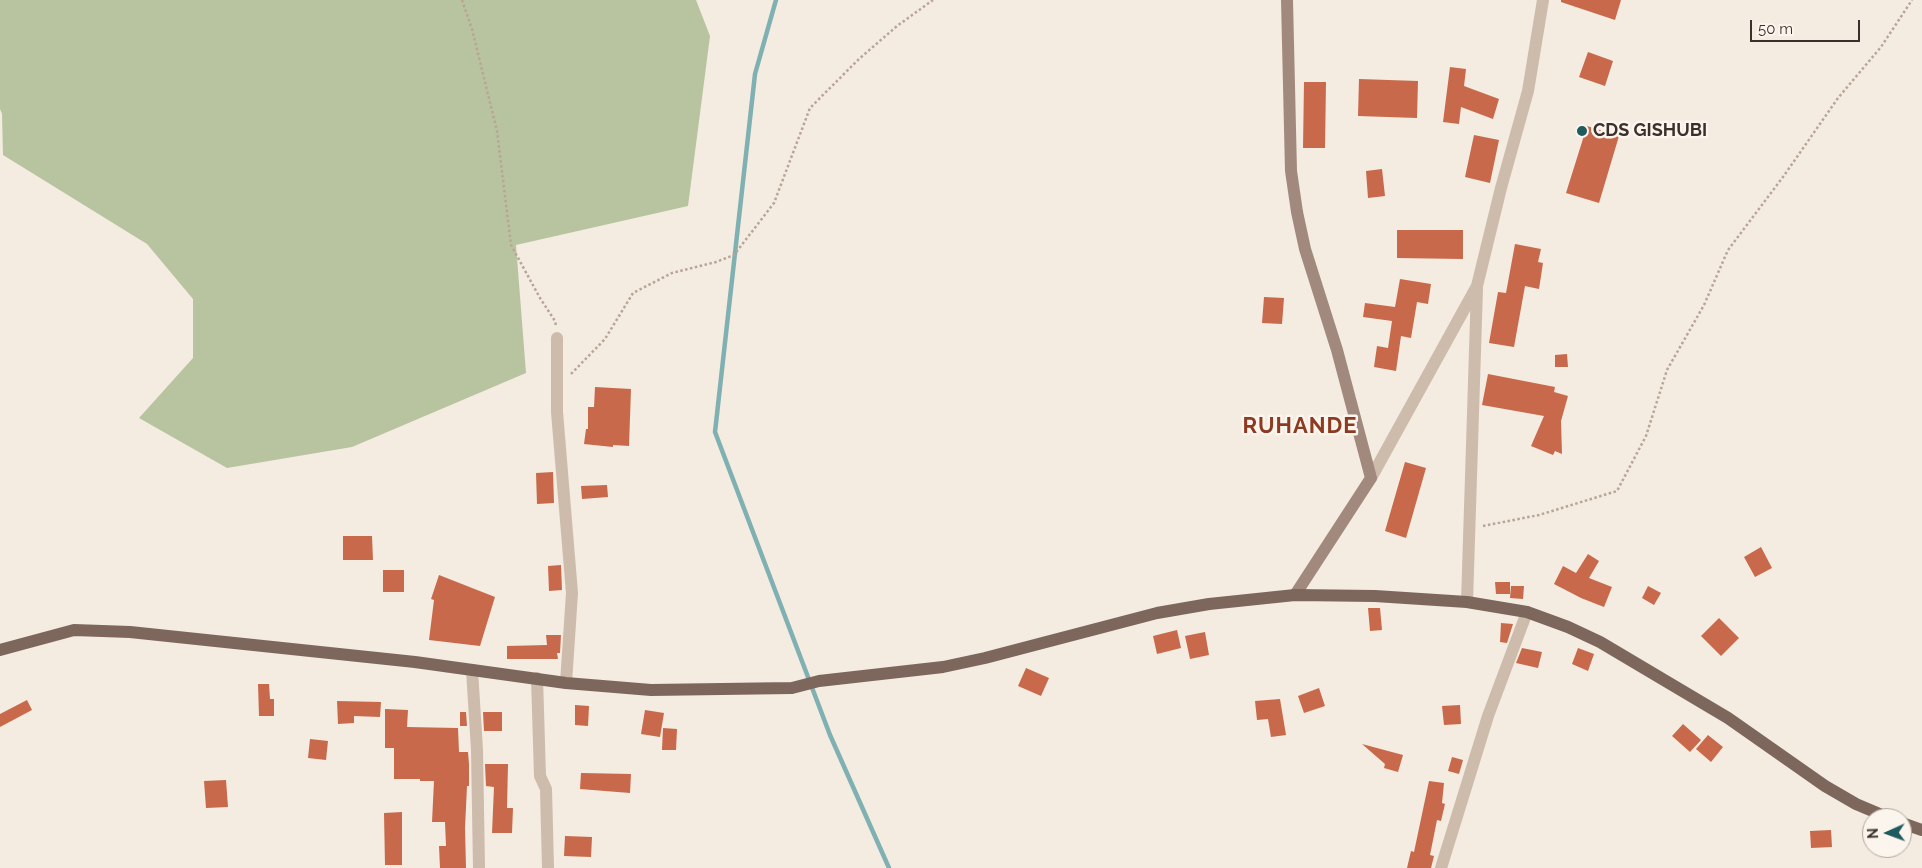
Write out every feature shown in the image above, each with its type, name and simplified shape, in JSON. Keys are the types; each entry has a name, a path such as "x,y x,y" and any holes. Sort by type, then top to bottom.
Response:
{"main road":[{"path":"1287,0 1291,171 1297,212 1305,250 1336,350 1372,478 1295,595"},
{"path":"0,650 74,630 130,632 472,670 537,678 566,684 651,690 792,688 819,681 943,667 985,658 1157,613 1209,604 1295,595 1375,596 1467,602 1527,612 1568,627 1600,642 1728,718 1825,786 1865,808"}],"street":[{"path":"1467,602 1477,286 1501,188 1528,91 1543,0"},
{"path":"1372,478 1477,286"},
{"path":"557,338 557,412 572,593 566,684"},
{"path":"1441,868 1488,716 1527,612"},
{"path":"472,670 477,750 478,868"},
{"path":"537,678 540,776 546,789 548,868"}],"path":[{"path":"462,0 472,30 497,131 511,245 555,321 557,338"},
{"path":"557,388 606,339 633,292 672,272 734,256 774,203 810,108 859,59 896,26 933,0"},
{"path":"1470,528 1539,515 1617,490 1646,436 1668,370 1704,305 1728,250 1783,177 1838,98 1881,47 1912,0"}],"green space":[{"path":"0,0 696,0 710,36 688,206 516,245 526,373 352,447 227,468 139,418 193,358 193,299 147,244 3,155 2,114 0,109"}],"building":[{"path":"1561,0 1621,0 1615,20 1561,2"},
{"path":"1588,52 1613,61 1605,86 1579,77"},
{"path":"1450,67 1466,69 1464,86 1499,99 1493,119 1461,107 1459,124 1443,122"},
{"path":"1359,79 1418,81 1417,118 1358,116"},
{"path":"1304,82 1326,82 1325,148 1303,148"},
{"path":"1587,126 1619,136 1599,203 1566,193"},
{"path":"1474,135 1499,140 1490,183 1465,177"},
{"path":"1382,169 1385,196 1368,198 1366,171"},
{"path":"1397,230 1463,230 1463,259 1397,258"},
{"path":"1515,244 1541,249 1538,262 1543,263 1539,289 1525,286 1514,347 1489,343 1498,292 1506,293"},
{"path":"1400,279 1431,284 1428,304 1417,302 1411,338 1401,336 1396,371 1374,367 1377,346 1388,348 1392,321 1363,317 1365,303 1395,307"},
{"path":"1264,297 1284,298 1282,324 1262,323"},
{"path":"1567,354 1568,367 1555,367 1555,355"},
{"path":"1488,374 1555,387 1554,392 1568,396 1561,421 1562,454 1555,451 1553,455 1531,446 1544,416 1482,405"},
{"path":"595,387 631,389 629,446 613,445 613,447 584,444 586,429 588,429 588,407 594,407"},
{"path":"1405,462 1426,468 1406,538 1385,531"},
{"path":"553,472 554,503 537,504 536,473"},
{"path":"607,485 608,497 582,499 581,486"},
{"path":"343,536 372,536 373,560 343,560"},
{"path":"1761,547 1772,568 1755,577 1744,557"},
{"path":"1588,554 1599,561 1589,578 1612,587 1604,607 1554,584 1563,566 1576,573"},
{"path":"561,565 562,590 549,591 548,566"},
{"path":"383,570 404,570 404,592 383,592"},
{"path":"439,575 495,597 480,646 429,640 434,600 431,599"},
{"path":"1495,582 1510,582 1510,594 1496,594"},
{"path":"1511,586 1524,586 1523,599 1510,598"},
{"path":"1648,586 1661,593 1654,605 1642,598"},
{"path":"1368,608 1380,608 1382,630 1370,631"},
{"path":"1719,618 1739,638 1721,656 1701,636"},
{"path":"1501,623 1513,624 1507,643 1500,642"},
{"path":"1177,630 1181,648 1157,654 1153,636"},
{"path":"1205,632 1209,655 1190,659 1185,636"},
{"path":"546,635 561,635 560,653 557,653 558,659 507,659 507,646 547,645"},
{"path":"1522,648 1542,652 1538,668 1516,663"},
{"path":"1578,648 1594,654 1588,671 1572,664"},
{"path":"1026,668 1049,678 1041,696 1018,686"},
{"path":"258,684 269,684 270,699 274,699 274,716 259,716"},
{"path":"1319,688 1325,706 1304,713 1298,696"},
{"path":"1280,699 1286,735 1271,737 1268,719 1257,720 1255,701"},
{"path":"27,700 32,710 0,727 0,714"},
{"path":"337,701 381,702 380,717 354,716 354,723 338,724"},
{"path":"575,705 589,706 588,726 575,725"},
{"path":"1460,705 1461,724 1444,725 1442,706"},
{"path":"385,709 408,710 407,727 458,728 459,752 468,752 469,764 465,828 466,868 440,868 439,846 446,846 445,822 432,822 434,781 394,779 394,748 385,748"},
{"path":"645,710 664,713 660,737 641,734"},
{"path":"460,712 466,712 467,726 460,726"},
{"path":"483,712 502,712 502,731 484,731"},
{"path":"1683,724 1701,740 1690,752 1672,736"},
{"path":"663,728 677,729 676,750 662,750"},
{"path":"1708,735 1723,747 1711,762 1696,749"},
{"path":"310,739 328,741 326,760 308,758"},
{"path":"1362,744 1403,755 1398,772 1384,768 1385,764"},
{"path":"1452,757 1463,760 1459,774 1448,771"},
{"path":"485,764 508,764 507,808 513,808 512,833 492,833 494,787 486,786"},
{"path":"581,773 631,774 630,793 580,789"},
{"path":"226,780 228,807 206,808 204,781"},
{"path":"1429,781 1444,783 1442,803 1445,804 1441,821 1437,820 1430,855 1434,856 1431,868 1407,868 1411,851 1414,852"},
{"path":"402,812 402,865 385,865 384,813"},
{"path":"1831,830 1832,847 1811,848 1810,831"},
{"path":"565,836 592,837 591,857 564,856"}],"waterway":[{"path":"776,0 755,74 715,432 830,735 889,868"}],"place":[{"name":"CDS GISHUBI","path":"1582,131"}],"district":[{"name":"RUHANDE","path":"1300,426"}]}
